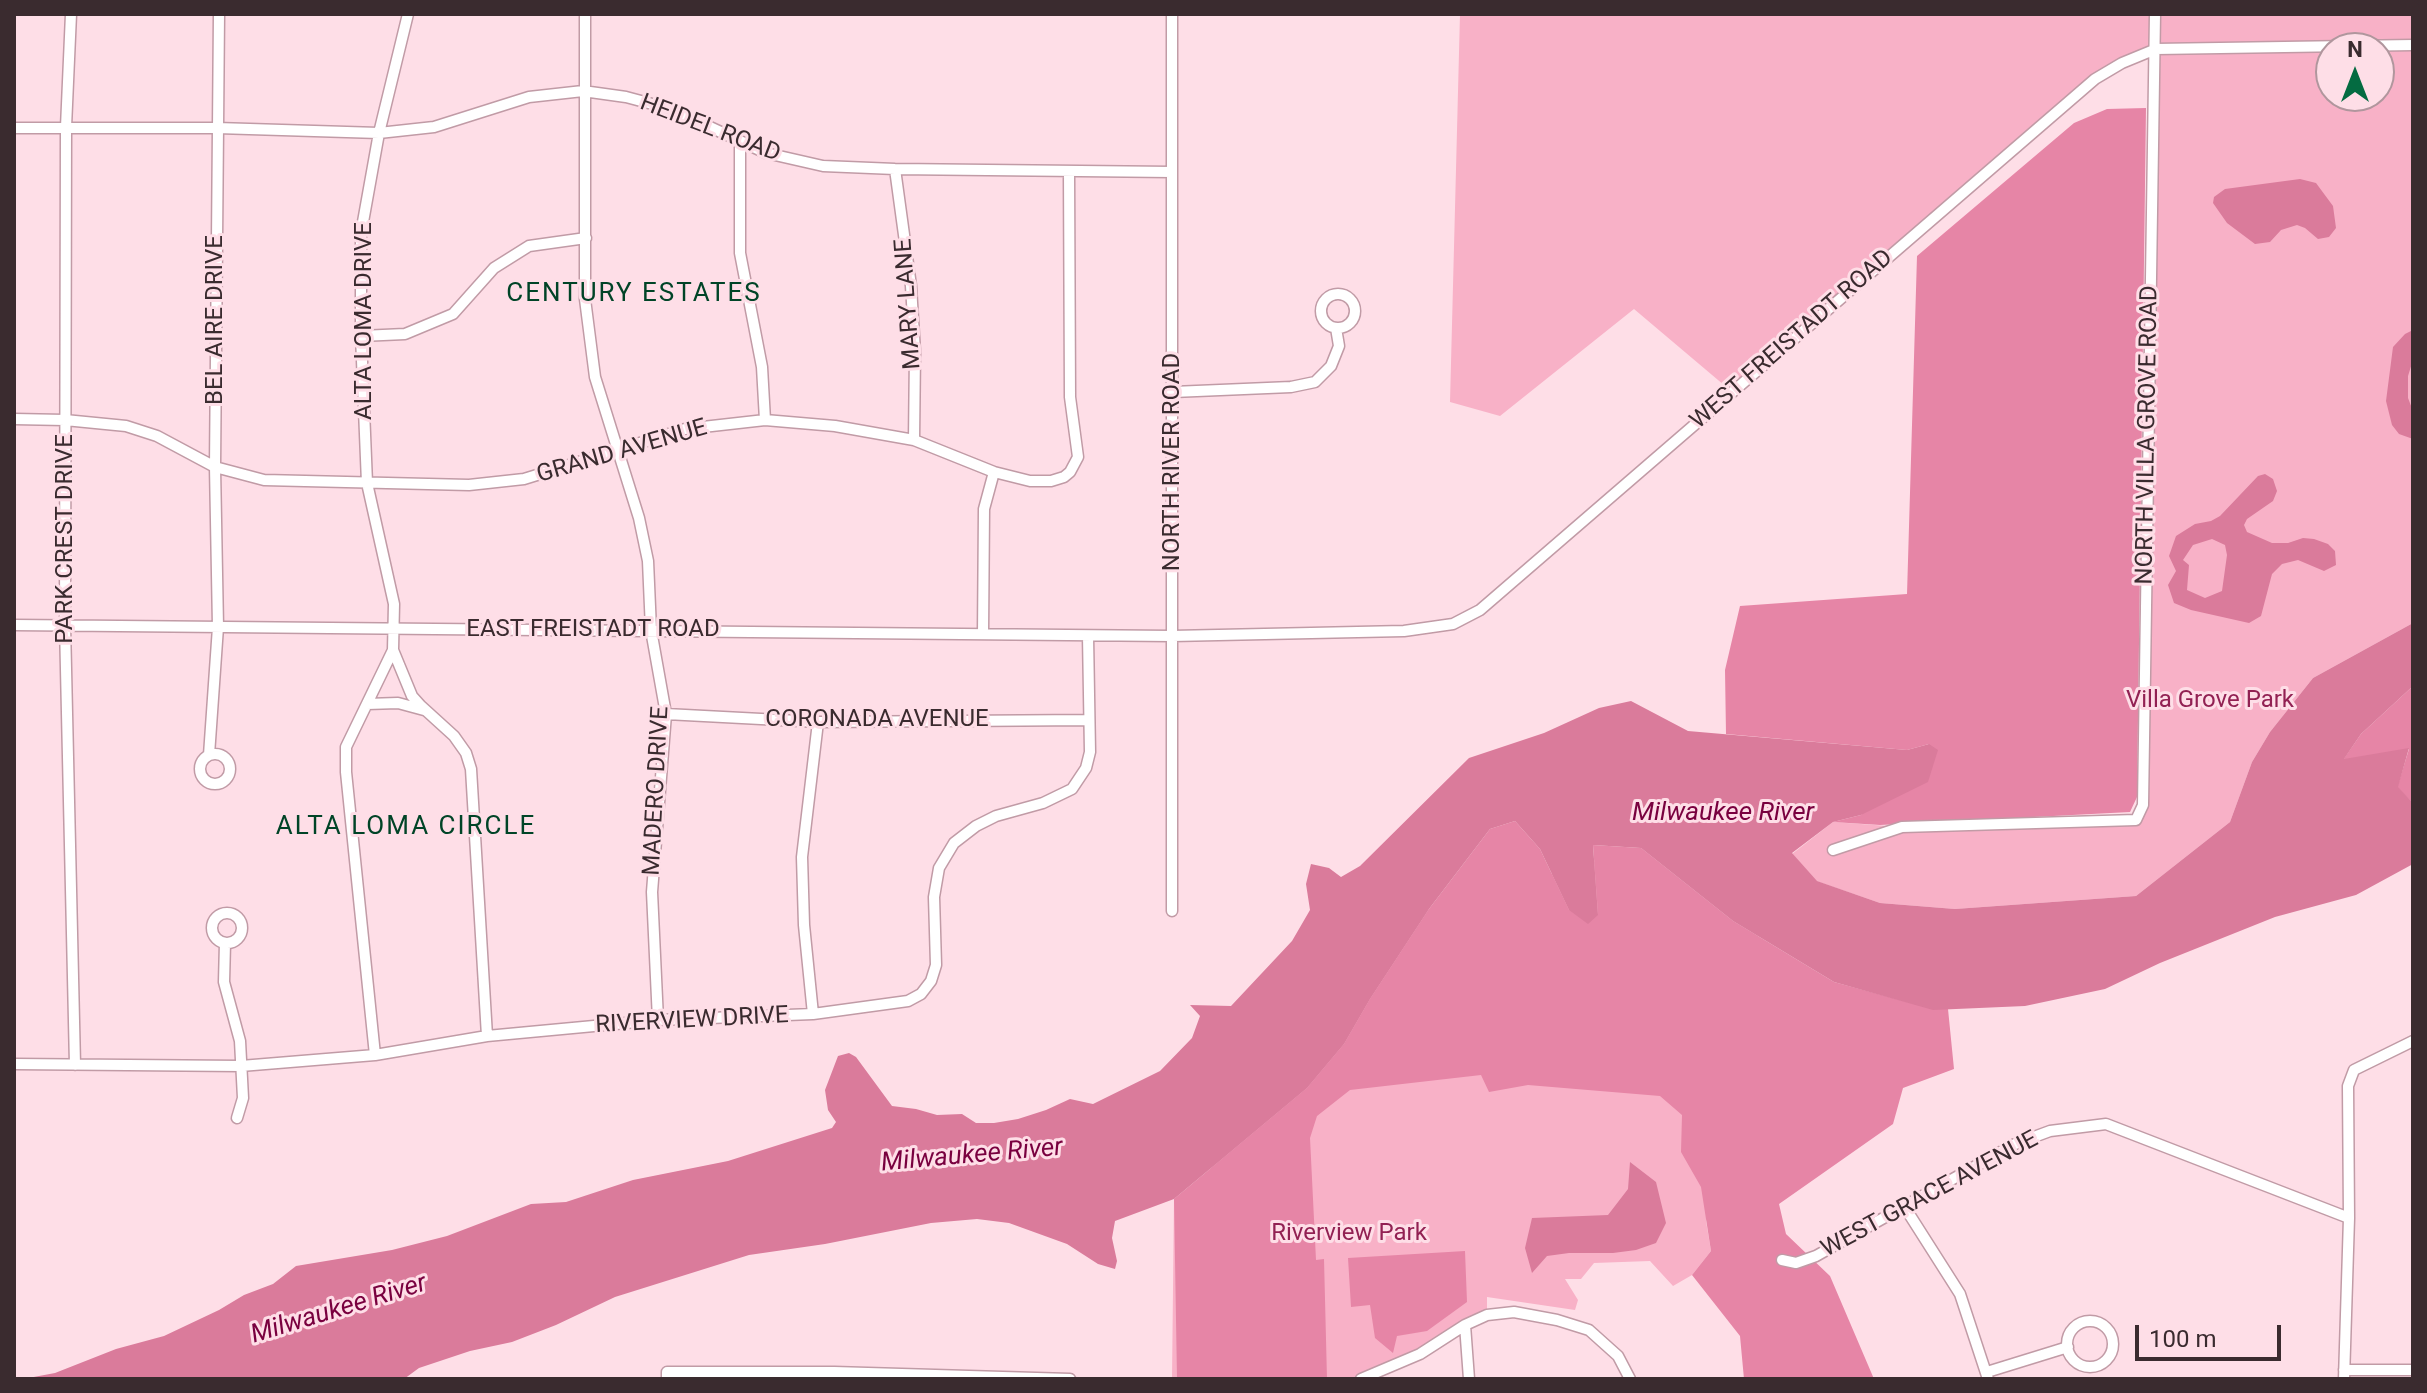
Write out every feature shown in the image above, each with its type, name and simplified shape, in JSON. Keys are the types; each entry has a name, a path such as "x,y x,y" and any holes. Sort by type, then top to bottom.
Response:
{"street":[{"name":"PARK CREST DRIVE","path":"71,14 66,127 65,625 75,1065"},
{"name":"BEL AIRE DRIVE","path":"209,755 218,627 215,467 219,14"},
{"name":"ALTA LOMA DRIVE","path":"393,650 394,604 367,483 361,336 361,233 379,133 408,14"},
{"name":"MADERO DRIVE","path":"585,14 585,299 595,377 639,518 648,561 651,630 666,714 652,892 658,1020"},
{"name":"NORTH RIVER ROAD","path":"1172,14 1172,911"},
{"name":"NORTH VILLA GROVE ROAD","path":"1833,850 1902,827 2136,820 2143,805 2155,14"},
{"name":"WEST FREISTADT ROAD","path":"1172,636 1404,631 1453,624 1480,610 2095,79 2122,63 2156,49 2413,45"},
{"name":"HEIDEL ROAD","path":"14,128 217,128 379,133 434,127 529,97 583,91 626,97 671,109 766,153 806,163 895,169 1172,172"},
{"path":"740,142 740,253 762,367 765,420"},
{"name":"MARY LANE","path":"895,169 911,286 915,352 914,440"},
{"name":"GRAND AVENUE","path":"14,419 65,420 136,430 157,436 215,467 264,480 469,485 524,479 685,429 765,420 835,426 914,440 994,472 1030,481 1051,481 1064,477 1076,465 1077,447 1070,397 1069,171"},
{"path":"361,336 405,334 453,314 494,268 529,246 586,238"},
{"path":"1173,392 1291,387 1315,382 1331,366 1339,346 1336,328"},
{"path":"983,634 984,509 994,472"},
{"name":"EAST FREISTADT ROAD","path":"14,625 1172,636"},
{"name":"RIVERVIEW DRIVE","path":"14,1064 241,1066 375,1055 487,1036 658,1020 813,1014 908,1001 921,994 931,981 936,965 934,897 939,868 954,843 976,826 996,816 1043,803 1072,789 1086,768 1088,636"},
{"path":"375,1055 346,747 393,650"},
{"path":"393,650 412,696 454,736 466,753 471,769 487,1036"},
{"path":"367,704 398,703 426,710"},
{"name":"CORONADA AVENUE","path":"666,714 818,722 1089,720"},
{"path":"813,1014 804,925 802,857 818,722"},
{"path":"225,943 224,982 236,1020 241,1066 243,1098 237,1118"},
{"path":"2413,1041 2354,1070 2348,1086 2349,1218 2344,1374 2413,1370"},
{"name":"WEST GRACE AVENUE","path":"1782,1260 1794,1263 1812,1258 2015,1144 2050,1131 2106,1124 2349,1218"},
{"path":"1904,1206 1960,1294 1987,1376 2068,1347"},
{"path":"1361,1379 1420,1354 1465,1325 1487,1315 1514,1312 1589,1330 1618,1356 1630,1379"},
{"path":"2090,1322 2104,1326 2113,1346 2107,1360 2087,1367 2074,1360 2068,1347 2071,1332 2082,1323 2090,1322"},
{"path":"1465,1325 1469,1379"},
{"path":"667,1376 1070,1379"}],"green space":[{"name":"Villa Grove Park","path":"1460,14 2413,14 2413,623 2313,678 2270,732 2252,762 2230,822 2136,896 1955,909 1880,903 1816,881 1792,854 1833,822 1902,827 2135,820 2143,805 2155,50 2095,79 1731,391 1634,309 1500,416 1450,402"},
{"name":"Riverview Park","path":"1641,848 1733,921 1758,936 1706,1221 1711,1251 1692,1275 1673,1286 1650,1261 1594,1263 1581,1279 1565,1279 1578,1300 1575,1310 1487,1297 1487,1315 1361,1379 1172,1379 1174,1199 1205,1175 1429,909"}],"shaded area":[{"path":"2146,108 2137,797 2130,812 1880,825 1833,822 1861,815 1929,744 1907,750 1726,734 1725,670 1740,606 1907,594 1917,256 2074,123 2107,109"},
{"path":"2413,686 2413,803 2397,788 2409,749 2343,760 2361,734"},
{"name":"Riverview Park","path":"1515,821 1540,849 1569,910 1598,914 1593,845 1641,848 1733,921 1834,982 1933,1009 1948,1009 1954,1069 1903,1088 1893,1124 1779,1204 1786,1234 1830,1276 1874,1379 1744,1379 1740,1336 1692,1275 1711,1251 1701,1187 1681,1152 1682,1115 1660,1096 1528,1085 1489,1092 1481,1075 1350,1090 1317,1116 1310,1138 1316,1260 1324,1259 1327,1379 1177,1379 1174,1199 1307,1088 1344,1044 1429,909 1490,829"},
{"path":"1465,1251 1467,1302 1427,1331 1397,1336 1393,1353 1375,1338 1370,1305 1351,1307 1348,1258"}],"water":[{"path":"2300,179 2316,183 2333,206 2336,228 2329,237 2318,239 2297,225 2281,230 2270,242 2255,244 2227,223 2213,203 2214,197 2225,189"},
{"path":"2413,330 2408,398 2413,411 2413,439 2399,434 2392,425 2386,401 2393,347"},
{"path":"2265,474 2273,479 2277,491 2273,501 2247,519 2244,525 2247,532 2272,543 2288,543 2303,538 2328,544 2335,551 2336,565 2324,571 2298,560 2282,564 2272,574 2261,616 2249,623 2174,603 2168,585 2176,571 2169,556 2176,536 2195,524 2220,516 2258,476","holes":["2212,539 2225,545 2227,555 2222,591 2205,598 2187,590 2189,565 2183,560 2193,545"]},
{"name":"Milwaukee River","path":"2413,623 2413,686 2361,734 2344,759 2409,748 2398,787 2413,803 2413,864 2356,895 2275,917 2160,963 2105,989 2025,1006 1933,1010 1834,982 1733,921 1641,848 1593,845 1598,915 1588,924 1569,910 1540,849 1515,821 1490,829 1429,909 1344,1044 1307,1088 1174,1199 1115,1221 1112,1238 1117,1261 1115,1269 1098,1264 1067,1244 1009,1223 977,1219 931,1223 749,1255 615,1297 512,1342 470,1351 419,1368 404,1379 23,1379 55,1373 116,1349 164,1336 244,1295 273,1284 296,1266 392,1250 447,1236 531,1204 566,1202 633,1180 728,1161 832,1128 836,1122 828,1110 825,1090 838,1056 849,1053 856,1057 892,1106 937,1115 962,1114 976,1123 994,1123 1018,1119 1070,1099 1093,1104 1160,1071 1192,1038 1200,1016 1190,1005 1231,1006 1292,941 1310,910 1306,884 1311,864 1329,868 1341,877 1360,866 1469,758 1544,733 1599,708 1631,701 1688,731 1907,750 1929,744 1938,750 1928,782 1861,815 1833,822 1792,853 1817,881 1880,903 1955,909 2136,896 2230,822 2252,762 2270,732 2313,678"},
{"path":"1630,1162 1656,1182 1666,1223 1656,1243 1613,1253 1547,1256 1532,1273 1525,1248 1532,1218 1608,1215 1628,1189"}],"district":[{"name":"CENTURY ESTATES","path":"634,294"},
{"name":"ALTA LOMA CIRCLE","path":"406,827"}]}
